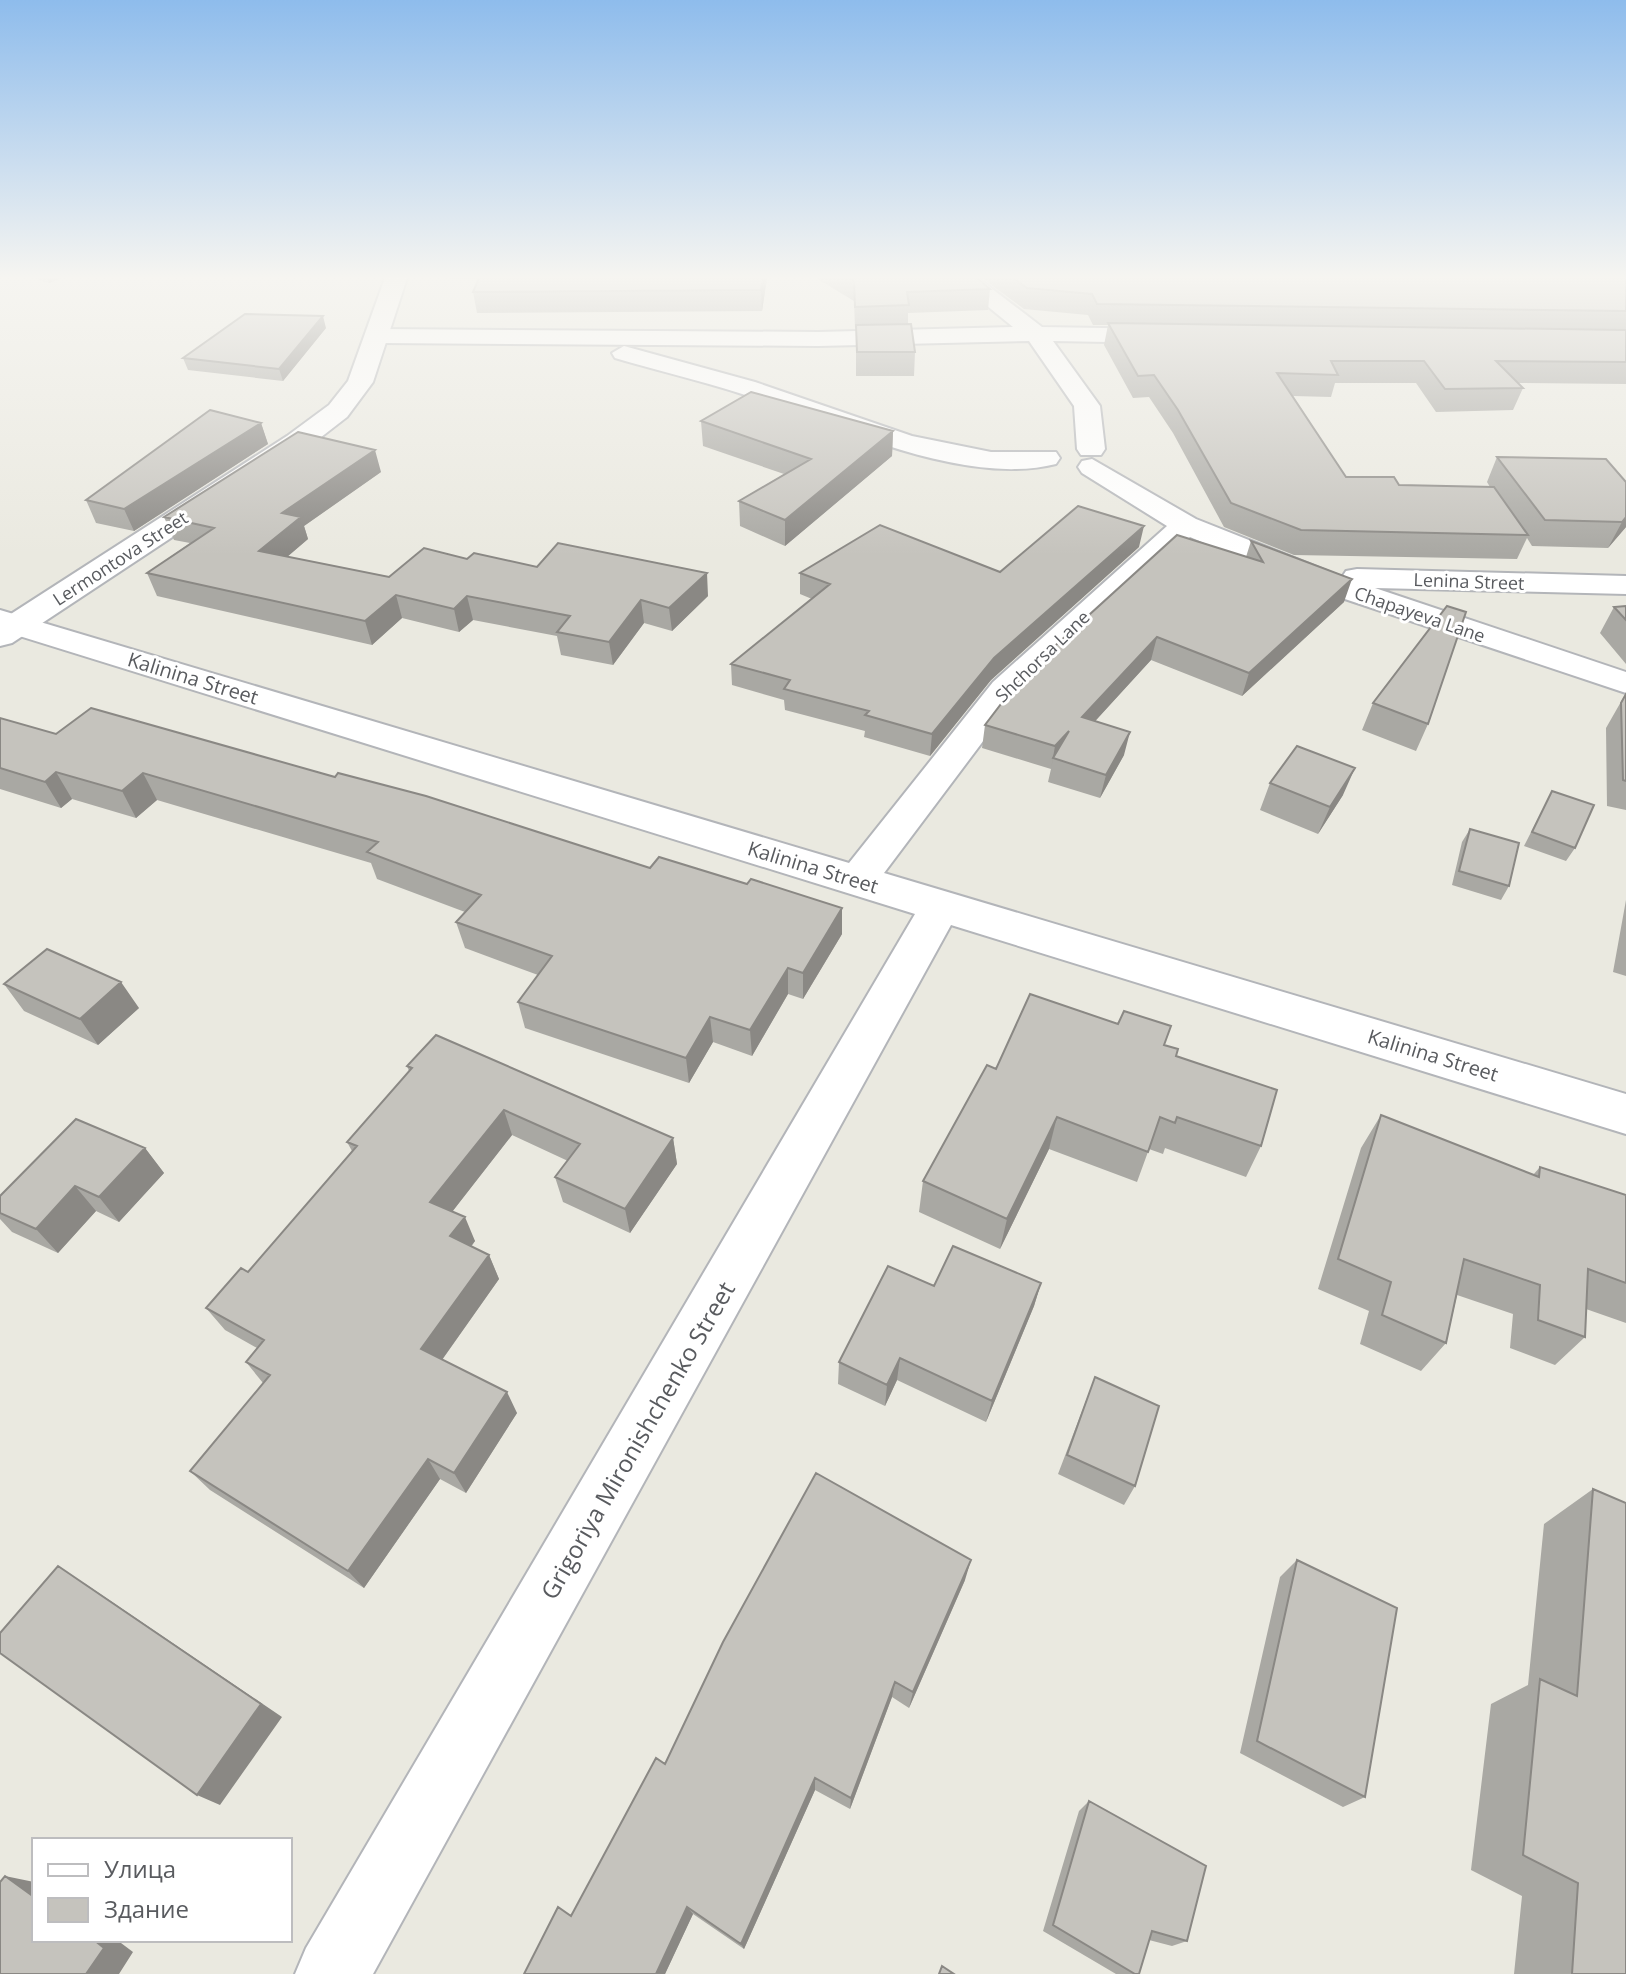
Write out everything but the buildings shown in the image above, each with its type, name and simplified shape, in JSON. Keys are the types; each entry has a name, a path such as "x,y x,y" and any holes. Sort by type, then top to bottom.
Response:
{"street":[{"name":"Lermontova Street","path":"6,627 297,442 338,411 360,382 365,370"},
{"path":"685,370 746,387 906,443 991,460 1046,458 1064,469 1092,458 1087,406 1062,370"},
{"name":"Chapayeva Lane","path":"1092,458 1186,525 1311,577 1626,683"},
{"name":"Shchorsa Lane","path":"857,880 1005,689 1186,525"},
{"name":"Lenina Street","path":"1311,577 1626,585"},
{"name":"Kalinina Street","path":"6,627 941,905 1626,1114"},
{"name":"Grigoriya Mironishchenko Street","path":"332,1974 941,905"}]}
